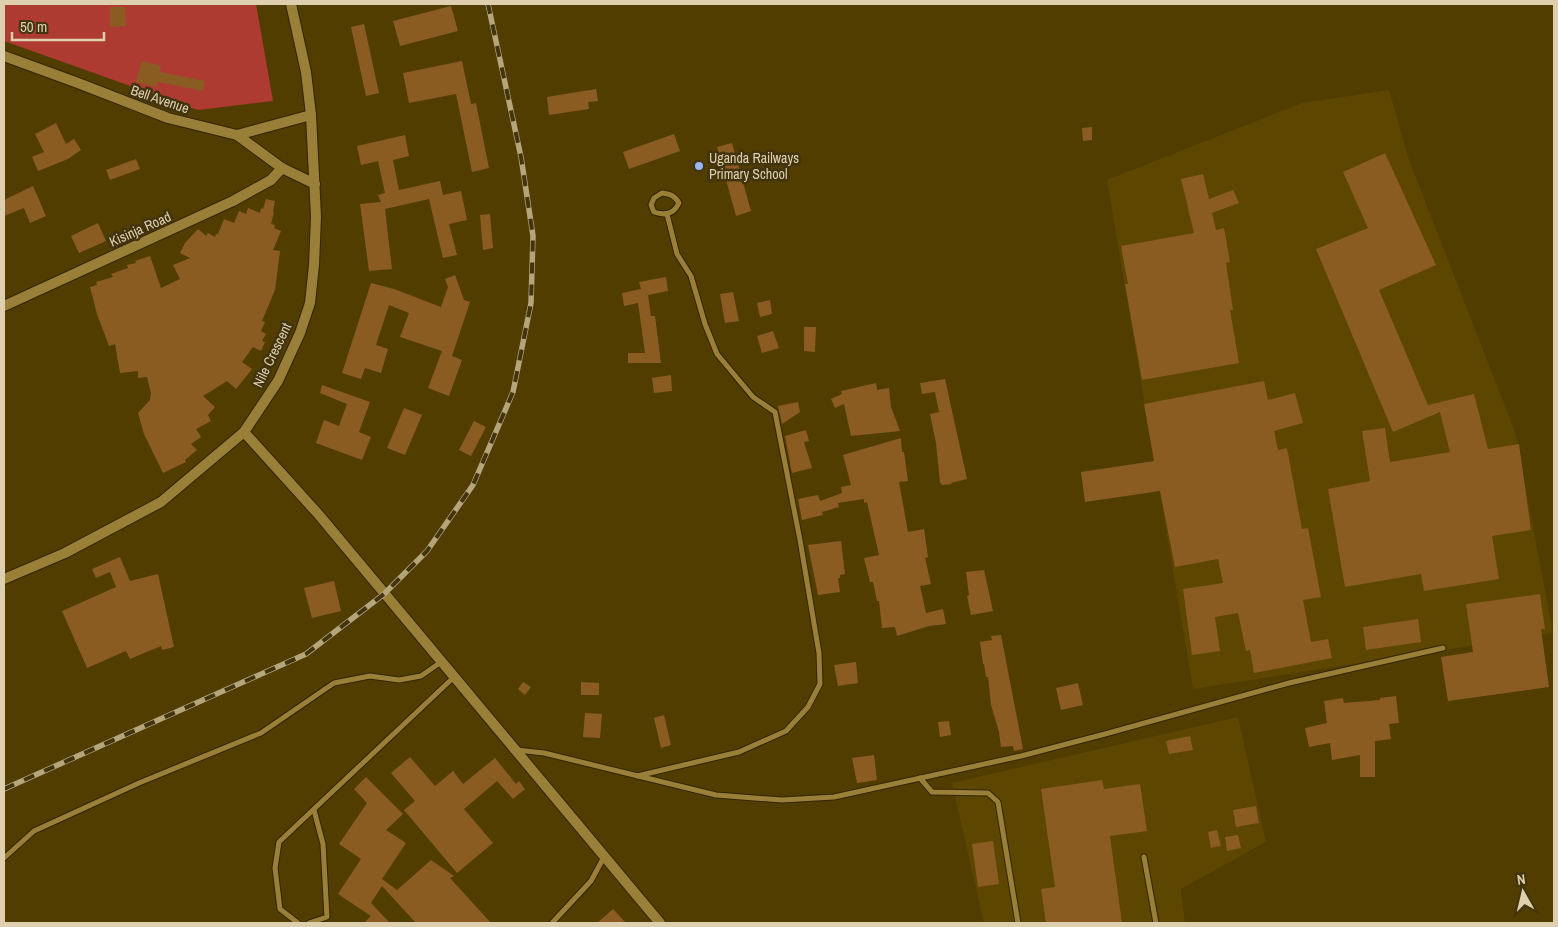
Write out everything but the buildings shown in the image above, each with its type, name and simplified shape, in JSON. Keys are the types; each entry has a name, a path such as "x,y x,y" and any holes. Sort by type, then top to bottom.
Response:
{"street":[{"name":"Nile Crescent","path":"4,579 65,553 161,502 244,432 278,381 300,333 310,303 314,265 315,184 311,115 306,72 290,4"},
{"name":"Bell Avenue","path":"4,56 168,118 237,135 311,115"},
{"path":"237,135 282,168 315,184"},
{"name":"Kisinja Road","path":"4,306 233,202 271,180 282,168"},
{"path":"244,432 319,515 660,923"}],"lane":[{"path":"662,193 670,194 679,203 676,209 667,214 654,212 651,206 654,198 662,193"},
{"path":"634,776 740,752 786,731 808,708 820,684 819,654 800,540 775,412 753,397 717,354 705,324 691,276 676,254 667,214"},
{"path":"515,750 544,754 716,794 782,800 834,797 1021,756 1289,683 1443,648"},
{"path":"4,858 34,831 140,783 262,733 334,683 370,676 400,680 421,676 441,662"},
{"path":"298,923 280,909 275,868 279,842 454,677"},
{"path":"920,778 932,792 988,794 998,802 1018,923"},
{"path":"310,923 327,917 323,844 314,810"},
{"path":"552,923 591,881 604,856"},
{"path":"1144,857 1156,923"}],"shaded area":[{"path":"4,4 256,4 273,101 198,110 4,41"},
{"path":"1389,90 1409,160 1515,432 1553,633 1193,689 1107,180 1302,103"},
{"path":"1238,717 1266,842 1181,889 1185,923 984,923 952,783"}],"railway":[{"path":"4,789 306,654 384,594 427,551 473,485 513,392 531,303 533,236 521,157 488,4"}],"place":[{"name":"Uganda Railways Primary School","path":"699,166"}]}
